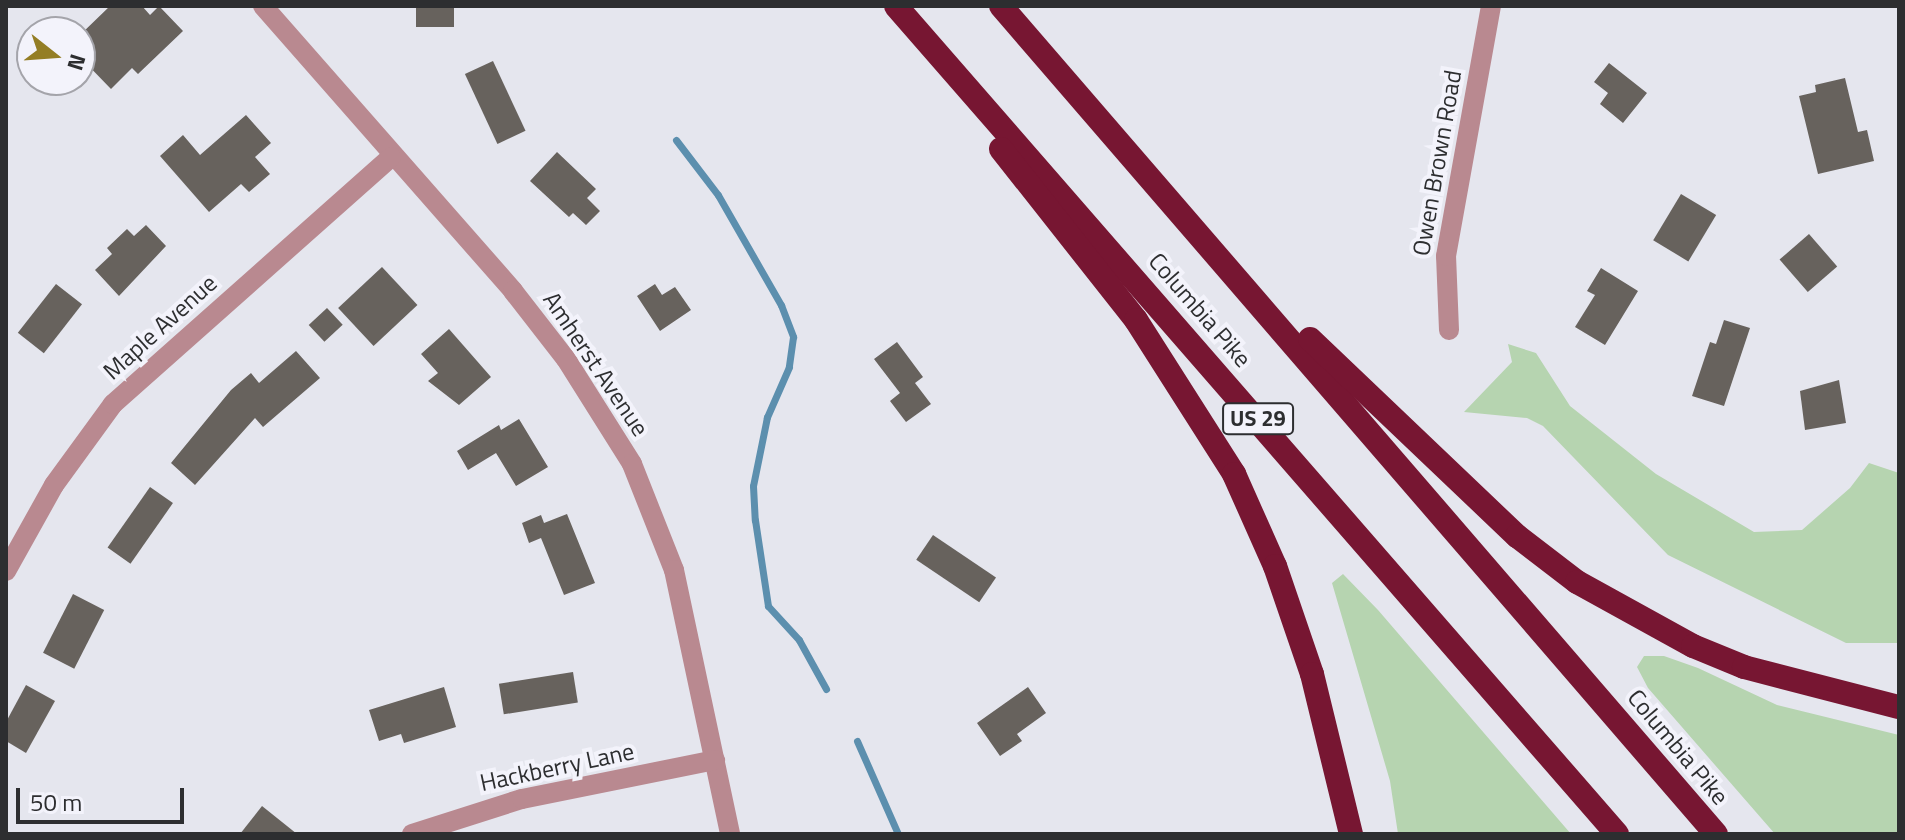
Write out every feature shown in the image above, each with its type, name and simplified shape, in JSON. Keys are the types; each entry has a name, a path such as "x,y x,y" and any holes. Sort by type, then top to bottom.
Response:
{"highway":[{"path":"888,6 1136,320 1226,461 1275,566 1312,674 1340,780 1348,834"},
{"name":"Columbia Pike","path":"896,6 1617,834"},
{"name":"Columbia Pike","path":"1001,6 1716,834"},
{"path":"1176,209 1443,469 1577,582 1693,646 1744,667 1899,707"}],"street":[{"name":"Amherst Avenue","path":"263,6 391,157 513,291 566,359 632,464 674,570 730,834"},
{"name":"Owen Brown Road","path":"1449,330 1446,256 1491,6"},
{"name":"Maple Avenue","path":"6,571 54,485 113,404 391,157"},
{"name":"Hackberry Lane","path":"412,834 522,799 715,760"}],"green space":[{"path":"1508,344 1536,353 1570,406 1656,474 1754,532 1802,530 1850,488 1869,463 1899,473 1899,643 1846,643 1668,555 1543,426 1527,418 1464,412 1512,362"},
{"path":"1343,574 1378,610 1571,834 1398,834 1390,781 1332,583"},
{"path":"1644,656 1664,656 1698,668 1777,705 1899,735 1899,834 1775,834 1648,688 1637,667"}],"building":[{"path":"110,6 142,6 150,15 159,6 183,31 138,74 132,68 111,89 96,74 96,20"},
{"path":"416,6 454,6 454,27 416,27"},
{"path":"493,61 526,131 497,144 465,74"},
{"path":"1609,63 1647,93 1623,123 1600,104 1608,93 1594,82"},
{"path":"1845,78 1858,132 1867,130 1874,161 1818,174 1799,96 1816,92 1815,85"},
{"path":"246,115 271,143 255,157 270,174 249,192 241,184 209,212 160,156 183,135 200,155"},
{"path":"557,152 596,189 587,198 600,211 586,225 573,213 569,217 530,181"},
{"path":"1681,194 1716,215 1688,261 1653,240"},
{"path":"146,225 166,246 119,296 95,270 112,254 107,248 127,229 134,236"},
{"path":"1809,234 1837,266 1808,292 1780,260"},
{"path":"382,267 417,305 374,346 338,308"},
{"path":"1601,268 1638,291 1605,345 1575,327 1595,295 1587,291"},
{"path":"56,284 82,304 44,353 18,333"},
{"path":"655,284 662,295 675,287 691,310 660,331 637,296"},
{"path":"327,308 343,325 324,342 309,325"},
{"path":"1724,320 1750,328 1724,406 1692,396 1710,342 1716,344"},
{"path":"449,329 491,377 459,405 428,381 438,373 421,354"},
{"path":"897,342 923,377 915,383 931,404 906,422 890,401 900,393 874,359"},
{"path":"296,351 320,378 263,427 255,418 195,485 171,463 231,390 251,373 259,383"},
{"path":"1839,380 1846,423 1805,430 1800,391"},
{"path":"519,419 548,467 516,486 496,453 468,470 457,451 499,425 501,430"},
{"path":"150,487 173,503 130,564 108,548"},
{"path":"567,514 595,583 564,595 541,538 529,543 522,523 541,515 544,523"},
{"path":"933,535 996,577 979,602 916,560"},
{"path":"73,594 104,610 74,669 43,653"},
{"path":"573,672 578,703 504,714 499,684"},
{"path":"26,685 55,701 26,753 6,741 6,722"},
{"path":"444,687 456,727 404,743 401,734 379,741 369,710"},
{"path":"1028,687 1046,713 1017,734 1022,741 1000,756 977,723"},
{"path":"262,806 297,834 240,834"}],"waterway":[{"path":"676,140 718,195 781,305 793,337 789,367 767,417 753,486 755,520 768,606 799,640 826,689"},
{"path":"857,741 898,834"}]}
